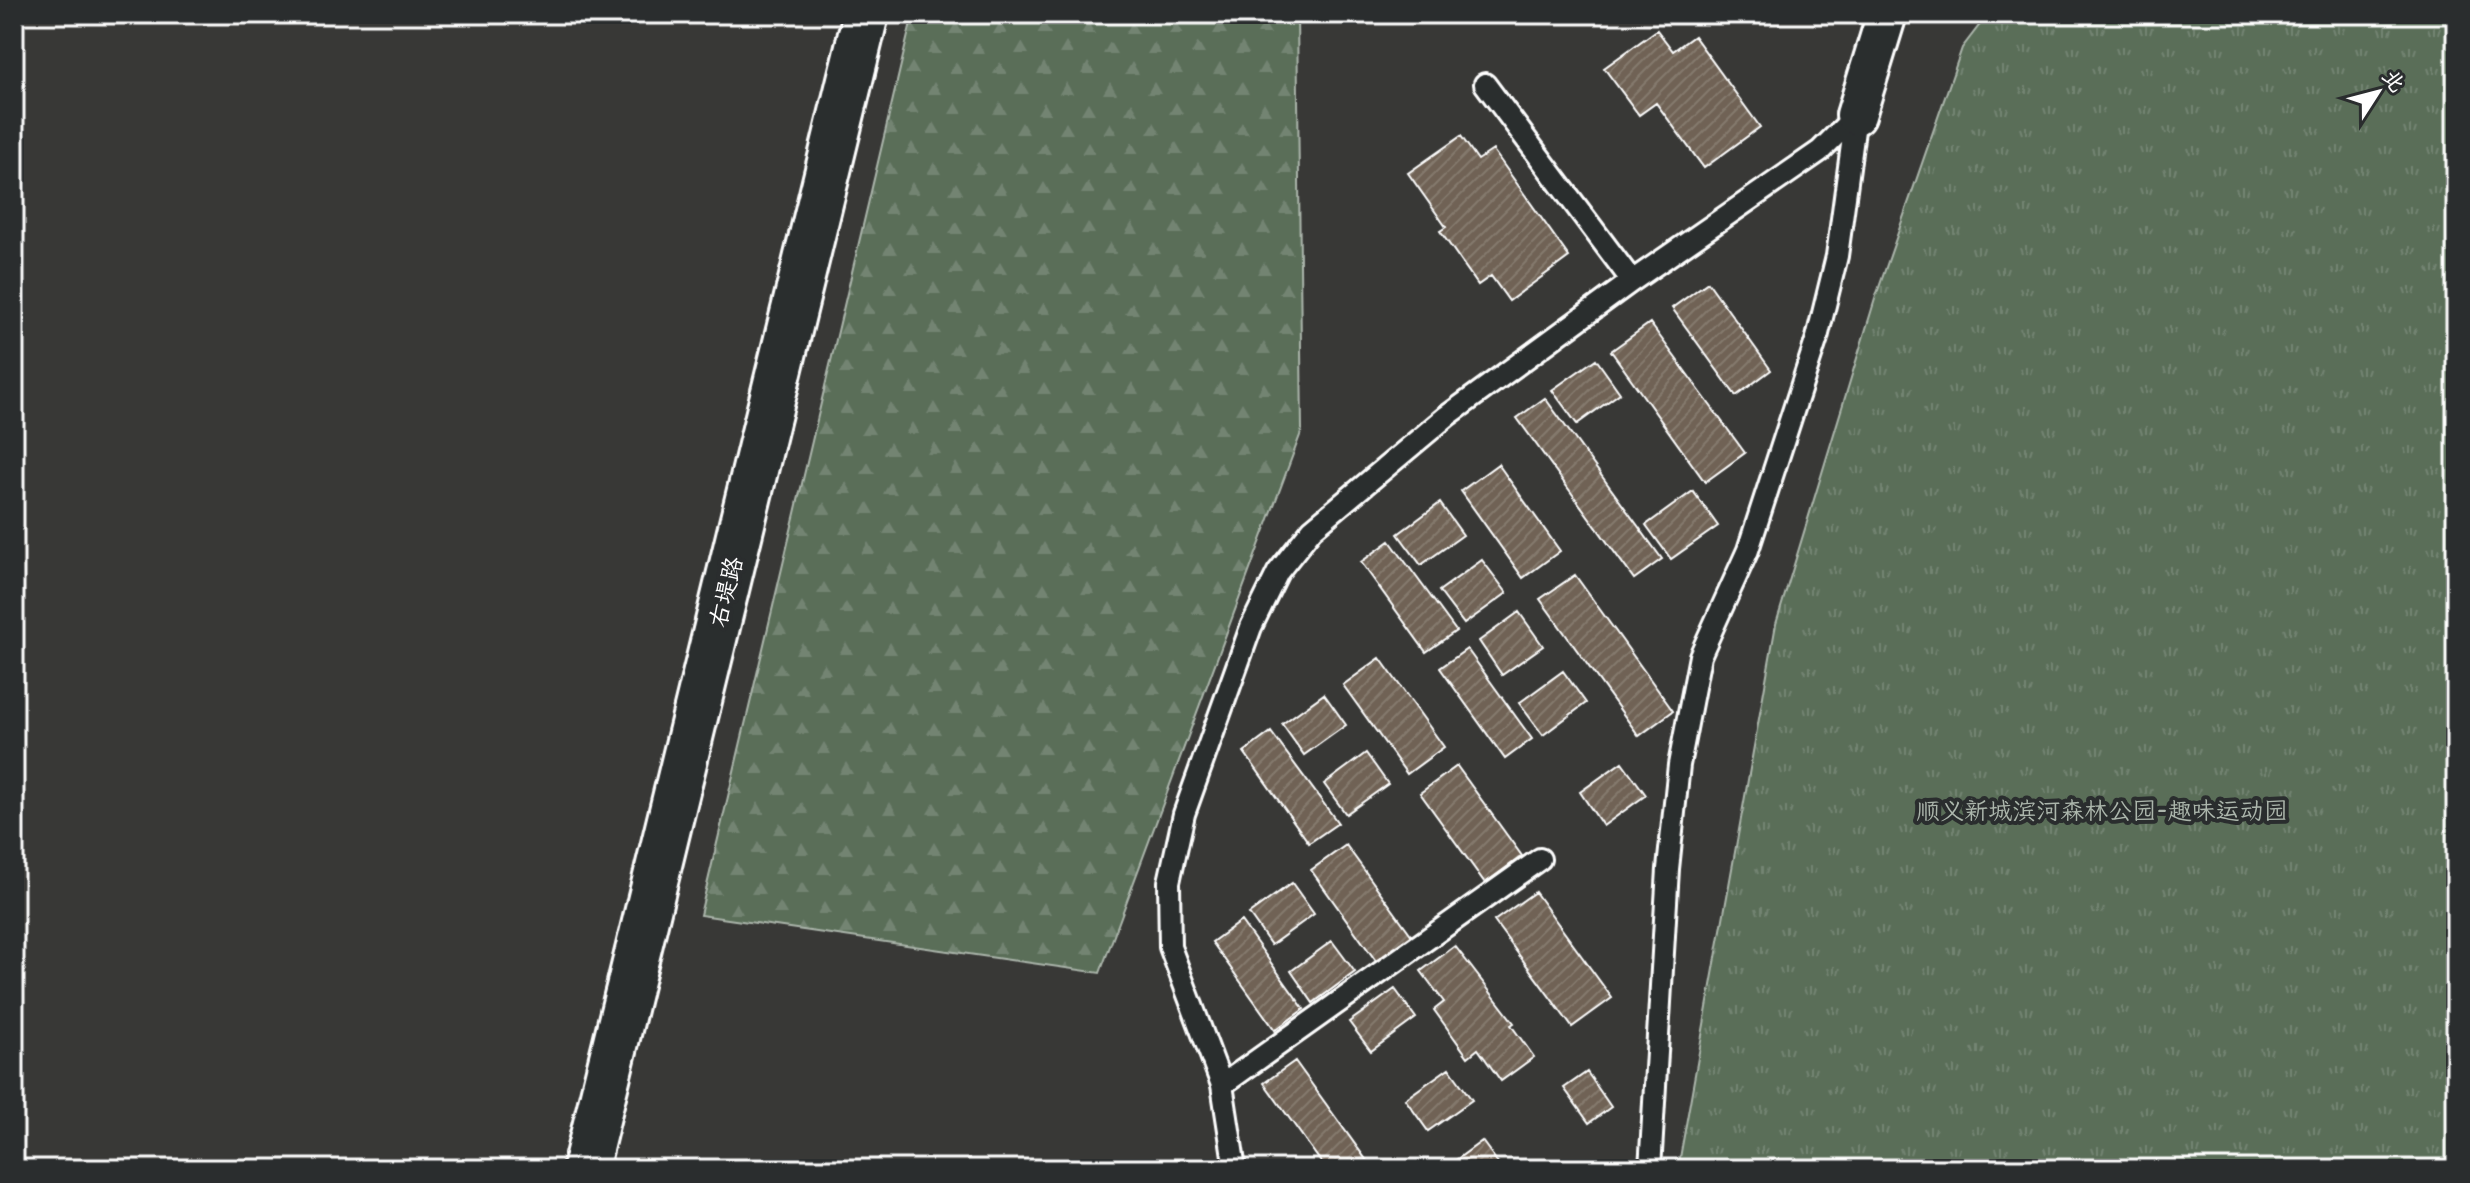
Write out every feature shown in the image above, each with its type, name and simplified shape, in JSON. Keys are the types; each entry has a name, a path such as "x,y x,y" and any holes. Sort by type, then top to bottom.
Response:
{"main road":[{"name":"右堤路","path":"585,1169 866,14"}],"street":[{"path":"1856,115 1887,14"}],"lane":[{"path":"1485,84 1632,281"},
{"path":"1235,1169 1222,1085 1170,947 1169,882 1184,814 1251,627 1278,572 1312,529 1436,425 1632,281 1820,151 1856,115"},
{"path":"1650,1169 1668,869 1679,765 1700,656 1748,550 1817,338 1837,256 1856,115"},
{"path":"1222,1085 1540,859"}],"green space":[{"path":"913,14 1297,14 1302,430 1100,973 700,915"},
{"name":"顺义新城滨河森林公园-趣味运动园","path":"1988,14 2456,14 2456,1169 1678,1169 1776,624 1875,299 1962,48"}],"building":[{"path":"1657,30 1673,51 1694,36 1760,127 1704,168 1656,103 1639,115 1604,68"},
{"path":"1461,136 1478,160 1493,150 1569,257 1509,301 1491,276 1478,285 1440,231 1446,227 1408,173"},
{"path":"1708,282 1771,370 1736,396 1672,308"},
{"path":"1650,323 1745,453 1705,482 1611,351"},
{"path":"1596,359 1620,393 1577,424 1552,390"},
{"path":"1545,398 1662,559 1634,579 1517,418"},
{"path":"1498,464 1560,551 1523,578 1461,491"},
{"path":"1693,491 1718,526 1671,559 1646,525"},
{"path":"1440,503 1463,535 1421,565 1398,534"},
{"path":"1390,541 1456,631 1426,652 1361,562"},
{"path":"1482,560 1507,593 1464,624 1439,591"},
{"path":"1575,575 1673,711 1639,736 1540,599"},
{"path":"1519,612 1543,646 1502,675 1479,641"},
{"path":"1467,649 1532,739 1505,759 1440,668"},
{"path":"1380,658 1444,747 1407,774 1343,685"},
{"path":"1563,671 1586,703 1543,735 1519,703"},
{"path":"1324,694 1346,725 1304,755 1282,724"},
{"path":"1271,732 1338,823 1309,843 1244,752"},
{"path":"1366,753 1388,784 1346,814 1324,784"},
{"path":"1622,762 1646,795 1603,826 1580,792"},
{"path":"1457,766 1522,856 1485,883 1420,793"},
{"path":"1346,845 1412,936 1376,961 1311,870"},
{"path":"1292,883 1314,914 1271,945 1249,914"},
{"path":"1535,892 1612,998 1572,1027 1494,921"},
{"path":"1241,921 1304,1009 1275,1030 1212,942"},
{"path":"1332,941 1355,972 1313,1003 1291,971"},
{"path":"1455,946 1514,1023 1511,1025 1534,1057 1501,1081 1478,1049 1468,1057 1434,1010 1444,1002 1421,971"},
{"path":"1395,989 1416,1018 1371,1051 1349,1022"},
{"path":"1295,1061 1371,1169 1326,1169 1264,1083"},
{"path":"1449,1068 1472,1100 1428,1131 1405,1099"},
{"path":"1587,1072 1611,1107 1589,1123 1564,1088"},
{"path":"1482,1141 1501,1167 1504,1165 1507,1169 1457,1169 1452,1163"}]}
